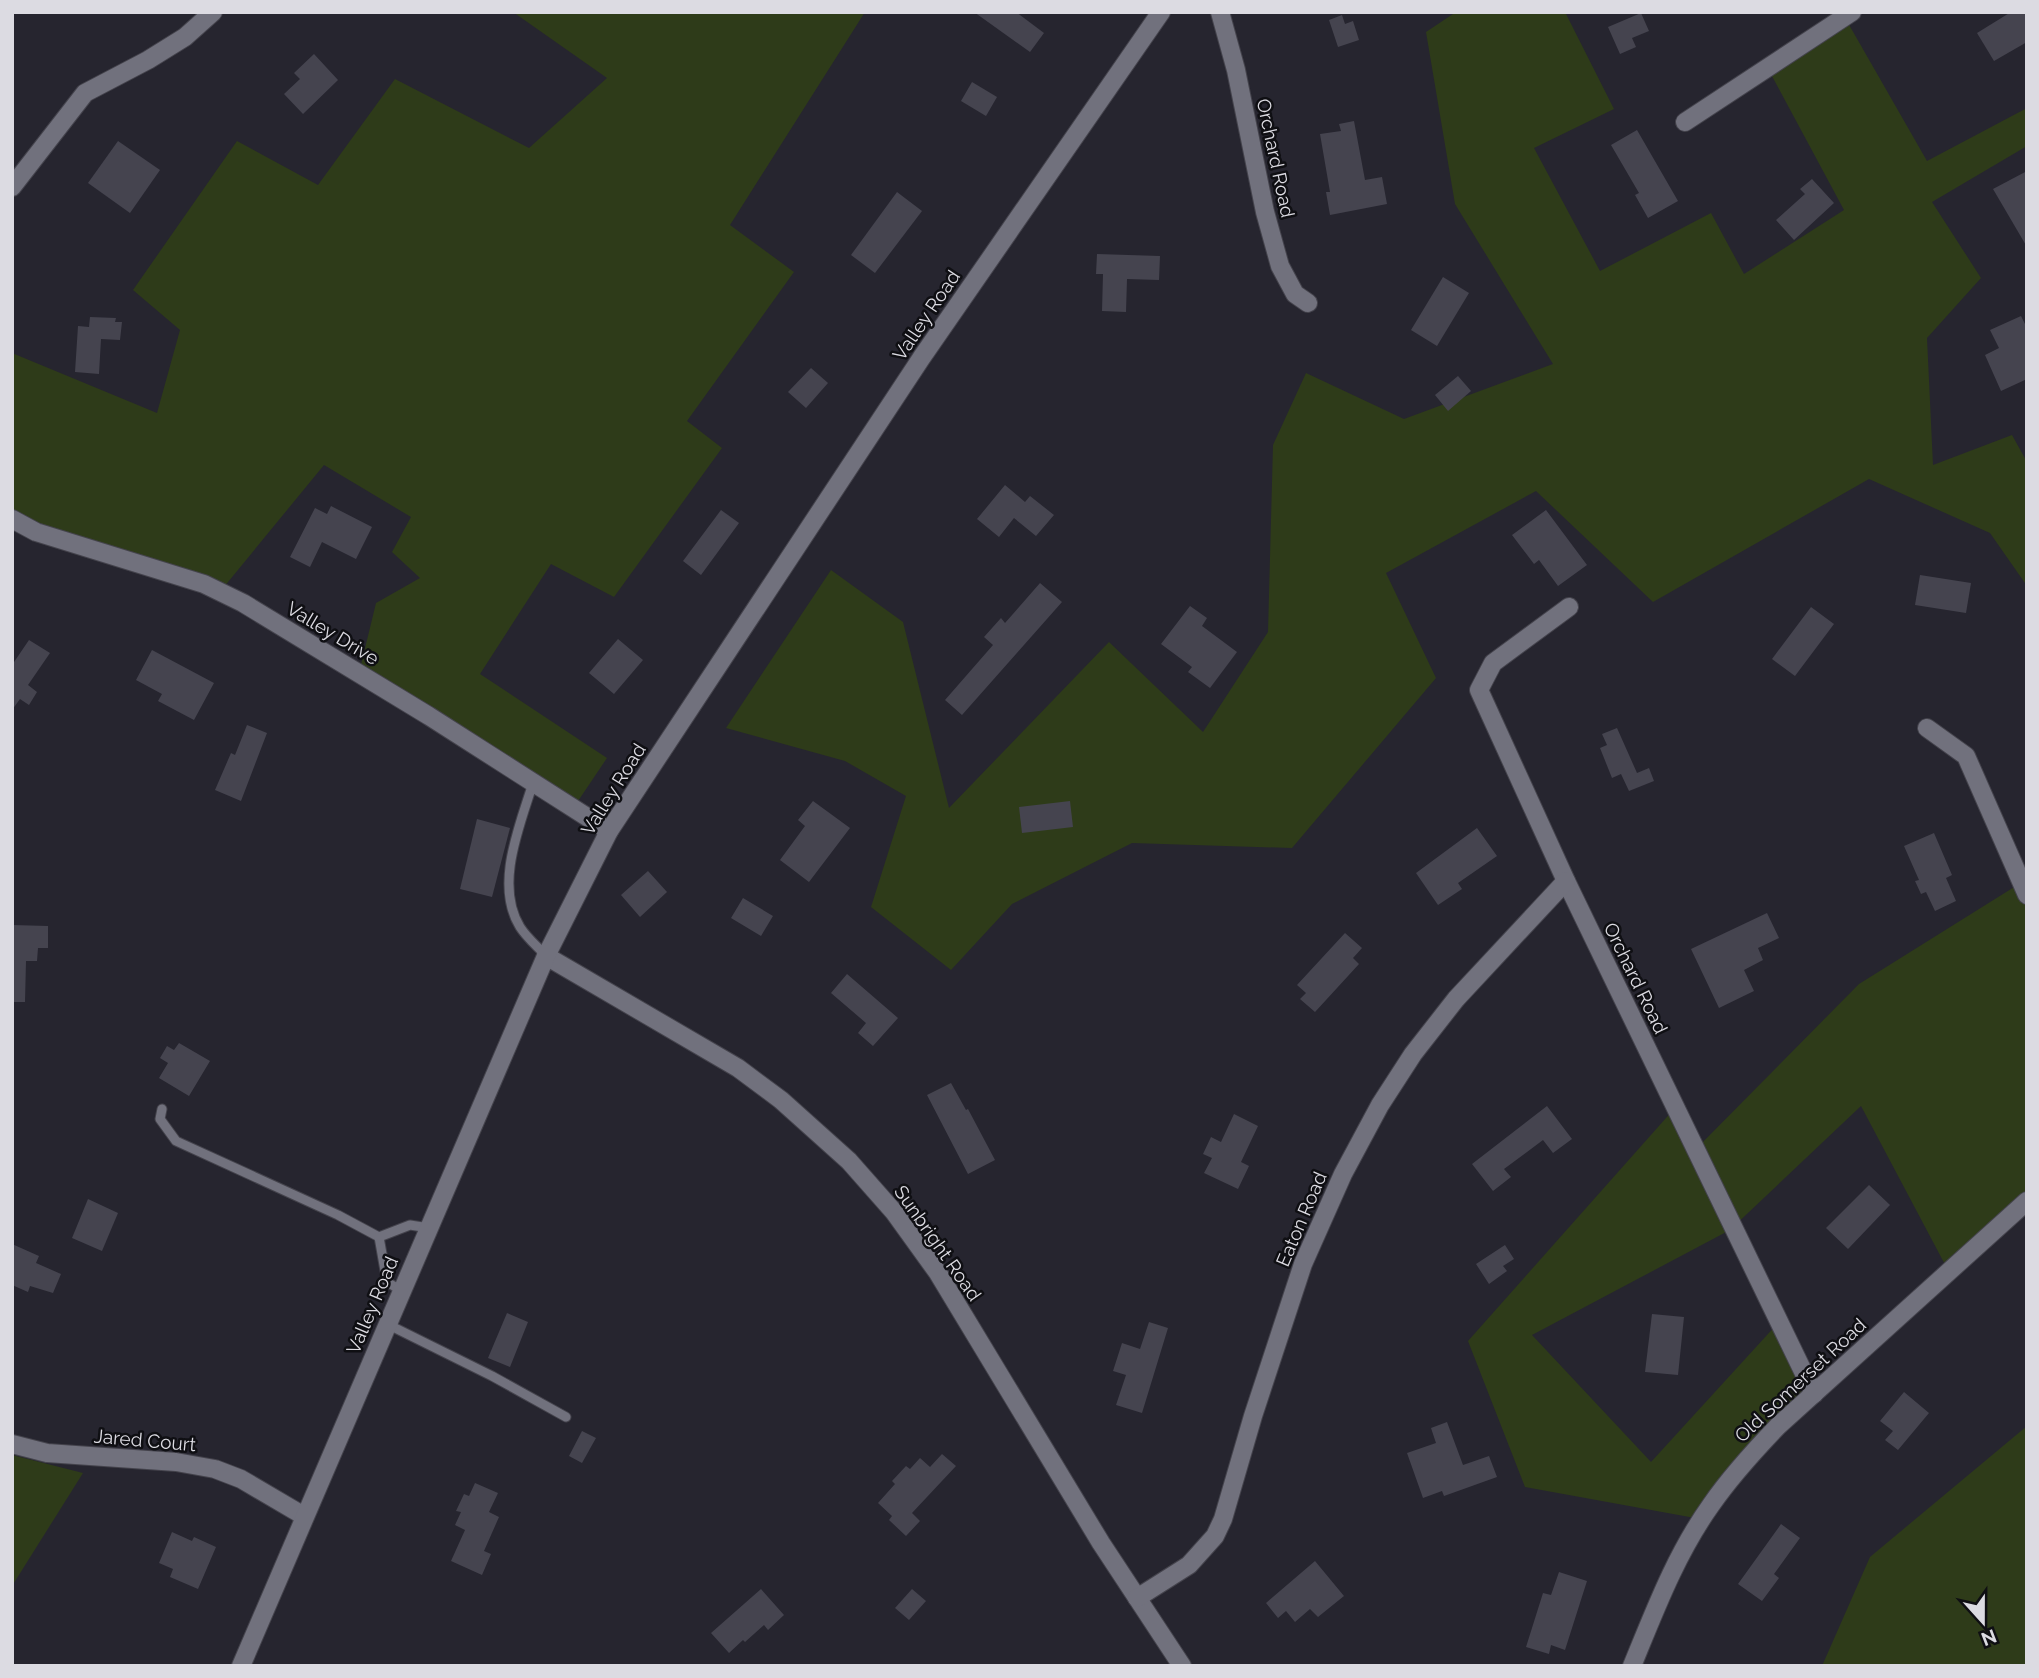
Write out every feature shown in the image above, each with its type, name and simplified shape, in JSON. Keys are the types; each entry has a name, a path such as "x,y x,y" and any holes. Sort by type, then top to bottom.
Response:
{"street":[{"path":"12,187 85,93 185,37 213,12"},
{"name":"Valley Road","path":"241,1666 546,956 609,831 922,357 1161,12"},
{"name":"Orchard Road","path":"1220,12 1236,70 1265,212 1280,267 1287,284 1308,303"},
{"path":"1685,122 1852,12"},
{"name":"Valley Drive","path":"12,519 36,533 204,584 243,603 609,831"},
{"name":"Orchard Road","path":"1569,607 1493,663 1479,690 1566,881 1814,1394"},
{"path":"1927,728 1966,756 2027,895"},
{"name":"Eaton Road","path":"1137,1598 1189,1565 1215,1536 1223,1519 1253,1416 1303,1264 1343,1174 1380,1105 1413,1054 1456,999 1566,881"},
{"name":"Sunbright Road","path":"546,956 738,1068 781,1100 849,1161 894,1212 938,1273 1101,1543 1182,1666"},
{"name":"Old Somerset Road","path":"1632,1666 1664,1587 1687,1542 1709,1506 1739,1466 1777,1426 2027,1201"},
{"name":"Jared Court","path":"12,1444 47,1453 176,1462 215,1469 241,1479 304,1516"}],"lane":[{"path":"533,783 515,844 510,875 511,904 520,927 546,956"},
{"path":"162,1109 160,1119 176,1140 338,1215 379,1237 410,1226 429,1228"},
{"path":"379,1237 387,1282 402,1291"},
{"path":"387,1324 492,1376 566,1417"}],"green space":[{"path":"513,12 865,12 730,225 794,272 687,421 722,448 614,597 551,564 480,674 607,758 570,813 359,673 376,603 420,578 392,552 411,517 324,465 219,593 12,517 12,353 157,413 180,330 133,290 237,141 318,185 395,79 529,148 607,78"},
{"path":"1456,12 1565,12 1614,109 1534,148 1600,271 1711,213 1744,274 1844,210 1766,65 1844,16 1927,161 2027,108 2027,146 1932,202 1981,278 1927,338 1933,465 2012,435 2027,462 2027,586 1990,533 1869,479 1653,602 1536,491 1386,573 1436,678 1292,848 1132,843 1012,904 951,970 871,907 906,796 845,761 726,728 831,570 903,622 949,808 1109,642 1203,732 1268,632 1273,445 1306,373 1404,419 1553,364 1455,204 1426,32"},
{"path":"2019,884 2027,892 2027,1207 1950,1274 1861,1106 1730,1230 1532,1335 1651,1462 1778,1323 1804,1392 1695,1518 1525,1487 1468,1341 1674,1109 1694,1151 1859,984"},
{"path":"2027,1426 2027,1666 1822,1666 1870,1557"},
{"path":"12,1455 83,1473 12,1586"}],"building":[{"path":"974,12 1016,12 1044,33 1030,52"},
{"path":"2011,12 2027,12 2027,42 1994,61 1977,33"},
{"path":"1641,13 1649,31 1632,38 1636,47 1620,54 1608,27"},
{"path":"1342,15 1345,24 1353,21 1359,40 1338,47 1329,20"},
{"path":"314,54 338,80 303,114 284,94 300,79 294,73"},
{"path":"972,82 997,97 986,116 961,101"},
{"path":"1354,121 1365,180 1382,177 1387,204 1330,215 1326,192 1330,192 1320,134 1341,131 1339,124"},
{"path":"1637,130 1678,201 1648,218 1635,195 1639,193 1611,145"},
{"path":"118,141 160,170 130,213 88,183"},
{"path":"2027,171 2027,247 1993,189"},
{"path":"1812,179 1834,203 1794,240 1776,220 1805,194 1800,189"},
{"path":"897,192 922,211 875,273 851,255"},
{"path":"1097,254 1160,256 1159,280 1127,279 1126,312 1102,311 1103,274 1096,274"},
{"path":"1443,277 1469,293 1437,346 1411,330"},
{"path":"2021,316 2027,328 2027,379 2001,391 1985,355 1999,348 1990,330"},
{"path":"90,317 116,318 115,322 122,322 120,340 101,339 99,374 75,372 78,326 89,327"},
{"path":"811,368 828,383 806,408 788,392"},
{"path":"1458,376 1471,391 1448,411 1435,395"},
{"path":"1005,485 1025,502 1030,496 1054,515 1036,536 1014,518 999,537 977,519"},
{"path":"331,506 372,527 356,559 322,542 310,567 290,557 315,508 327,514"},
{"path":"721,510 739,523 701,575 683,561"},
{"path":"1546,510 1587,565 1558,586 1539,560 1534,564 1512,535"},
{"path":"1920,575 1971,583 1966,613 1915,605"},
{"path":"1040,583 1062,602 962,715 945,700 993,645 984,637 1001,618 1005,623"},
{"path":"1190,606 1207,618 1202,626 1237,652 1210,688 1188,672 1192,667 1161,644"},
{"path":"1811,607 1834,624 1795,676 1772,659"},
{"path":"618,639 643,660 614,694 589,673"},
{"path":"29,640 50,653 28,685 37,692 29,705 20,699 12,710 12,665"},
{"path":"152,650 214,683 194,720 158,701 162,694 136,680"},
{"path":"247,725 267,733 241,801 215,790 231,753 235,755"},
{"path":"1617,728 1637,773 1649,768 1654,781 1629,791 1621,774 1612,778 1600,748 1607,745 1602,734"},
{"path":"813,801 850,828 809,882 780,860 805,826 798,820"},
{"path":"1070,801 1073,827 1022,833 1019,807"},
{"path":"477,819 510,828 492,897 460,889"},
{"path":"1477,828 1497,856 1458,883 1462,889 1438,905 1416,873"},
{"path":"1934,833 1952,875 1946,878 1956,901 1935,911 1926,892 1921,894 1915,881 1919,880 1904,846"},
{"path":"648,871 667,892 640,917 621,895"},
{"path":"743,898 773,916 761,936 731,918"},
{"path":"1767,913 1779,938 1758,948 1763,960 1744,970 1754,991 1719,1008 1691,949"},
{"path":"12,925 48,926 48,948 38,948 37,961 26,961 25,1002 12,1002"},
{"path":"1345,933 1362,948 1353,958 1359,964 1315,1012 1300,999 1306,993 1297,985"},
{"path":"847,974 898,1018 873,1046 858,1033 866,1023 831,993"},
{"path":"179,1043 210,1061 189,1096 159,1078 168,1063 160,1058 167,1046 174,1050"},
{"path":"951,1083 995,1160 968,1174 927,1095"},
{"path":"1547,1106 1572,1139 1553,1153 1543,1140 1504,1169 1511,1177 1493,1191 1472,1164"},
{"path":"1234,1114 1258,1126 1241,1162 1249,1166 1238,1189 1204,1173 1212,1158 1203,1154 1211,1137 1221,1142"},
{"path":"1869,1185 1890,1205 1848,1249 1826,1228"},
{"path":"88,1199 118,1213 102,1251 72,1238"},
{"path":"12,1244 39,1256 36,1263 61,1274 53,1293 30,1286 28,1292 12,1285"},
{"path":"1505,1245 1514,1259 1503,1266 1507,1271 1489,1284 1476,1264"},
{"path":"507,1313 528,1322 510,1367 488,1358"},
{"path":"1652,1314 1684,1317 1678,1375 1645,1372"},
{"path":"1149,1322 1168,1328 1142,1413 1116,1405 1126,1375 1113,1371 1122,1343 1140,1349"},
{"path":"1904,1392 1929,1413 1898,1450 1885,1440 1893,1431 1880,1421"},
{"path":"1447,1422 1463,1465 1489,1456 1497,1477 1444,1496 1442,1491 1423,1498 1407,1453 1436,1443 1431,1428"},
{"path":"582,1431 596,1438 582,1463 569,1456"},
{"path":"942,1454 956,1466 912,1513 920,1521 906,1536 889,1520 892,1516 878,1503 895,1484 892,1481 906,1466 910,1469 920,1458 930,1467"},
{"path":"475,1483 498,1493 489,1512 499,1517 484,1551 491,1554 482,1575 451,1561 465,1530 455,1525 461,1512 456,1511 464,1494 469,1496"},
{"path":"1781,1524 1800,1538 1774,1574 1779,1578 1762,1601 1738,1584"},
{"path":"172,1532 192,1541 194,1537 216,1547 198,1589 170,1577 173,1569 159,1563"},
{"path":"1315,1561 1344,1596 1318,1617 1310,1609 1295,1622 1286,1611 1278,1618 1266,1603"},
{"path":"1559,1572 1587,1581 1565,1650 1551,1645 1549,1654 1526,1647 1543,1593 1551,1595"},
{"path":"761,1589 784,1615 768,1630 764,1625 729,1653 711,1633"},
{"path":"912,1589 926,1601 909,1620 895,1608"}]}
